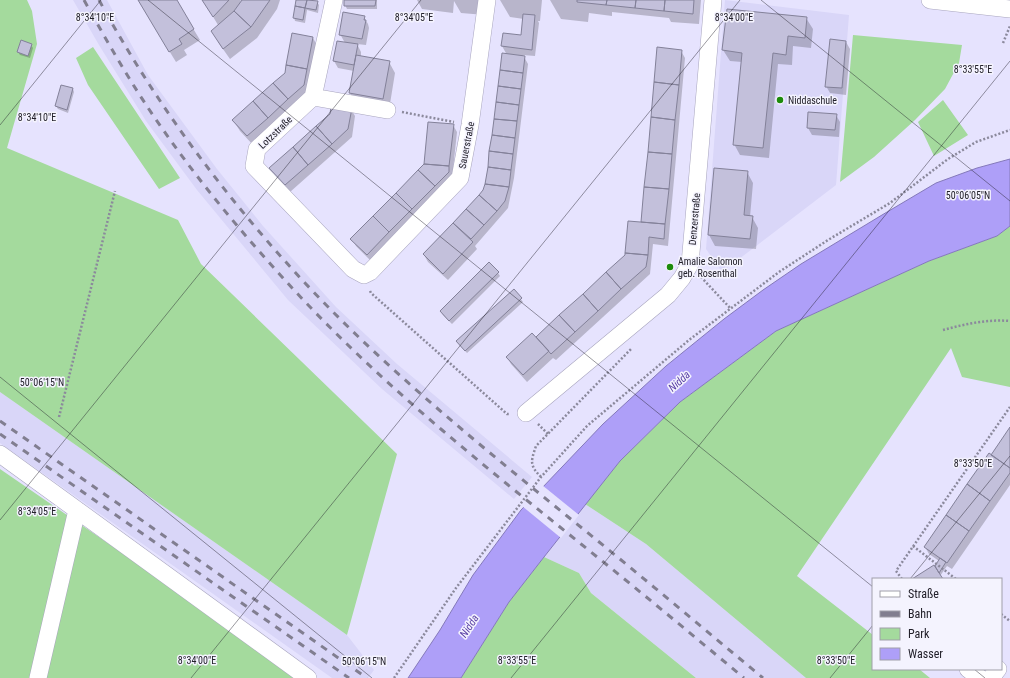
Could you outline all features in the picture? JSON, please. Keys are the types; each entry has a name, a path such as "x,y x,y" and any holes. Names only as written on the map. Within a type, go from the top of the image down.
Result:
{"street":[{"path":"334,0 313,96 386,110"},
{"name":"Sauerstraße","path":"364,275 370,272 460,178 470,125 487,0"},
{"name":"Denzerstraße","path":"526,413 668,295 682,278 690,264 713,0"},
{"path":"930,0 1010,9"},
{"name":"Lotzstraße","path":"313,96 257,149 254,166 353,269 364,275"},
{"path":"0,454 308,678"},
{"path":"38,678 78,510"},
{"path":"969,670 980,678"},
{"path":"991,678 997,670"}],"path":[{"path":"1003,43 1010,26"},
{"path":"386,110 470,125"},
{"path":"394,678 456,588 541,476 588,426 689,340 779,272 828,240 890,203 948,159 976,142 1010,130"},
{"path":"60,417 115,191"},
{"path":"690,264 731,309"},
{"path":"364,275 371,293 507,414 526,413"},
{"path":"943,330 1000,320 1010,321"},
{"path":"541,476 534,470 531,461 536,446 634,346"},
{"path":"901,578 896,571 1010,407"},
{"path":"913,546 955,578"},
{"path":"1002,615 1010,621"}],"shaded area":[{"path":"73,0 107,0 148,75 217,169 263,226 336,307 397,364 532,477 514,499 382,389 288,300 197,190 146,121"},
{"name":"Niddaschule","path":"725,0 849,15 836,185 722,272 706,249"},
{"path":"0,392 347,635 374,670 368,678 332,678 0,443"},
{"path":"585,504 646,544 806,678 696,678 591,593 579,573 544,557"}],"green space":[{"path":"0,0 27,0 32,11 37,44 7,148 178,220 201,264 397,454 347,635 0,392"},
{"path":"853,35 962,45 959,63 945,89 915,120 874,157 840,182"},
{"path":"93,47 180,178 159,189 88,85 76,58"},
{"path":"943,100 968,135 934,156 918,122"},
{"path":"1010,226 1010,387 962,377 951,348 797,576 872,634 872,670 920,670 930,678 806,678 646,544 585,504 620,461 680,402 776,331 929,261 997,236"},
{"path":"0,469 304,678 0,678"},
{"path":"544,557 579,573 591,593 696,678 461,678 509,602"}],"water":[{"name":"Nidda","path":"1010,159 1010,226 997,236 929,261 776,331 680,402 620,461 509,602 461,678 408,678 440,630 473,575 521,510 603,424 666,366 724,319 763,290 801,264 882,215 936,183 977,168"}],"pier":[{"path":"542,485 579,515 561,538 522,506"}],"building":[{"path":"138,0 177,0 194,29 179,39 182,44 169,52"},
{"path":"202,0 229,0 213,17"},
{"path":"242,0 270,0 251,27 234,11"},
{"path":"296,0 307,0 305,8 295,6"},
{"path":"307,0 318,1 316,10 305,8"},
{"path":"344,0 376,0 375,6 344,6"},
{"path":"577,0 607,0 606,5 577,2"},
{"path":"607,0 636,0 635,8 606,5"},
{"path":"636,0 665,0 664,11 635,8"},
{"path":"665,0 694,0 693,14 664,11"},
{"path":"295,6 305,8 303,20 293,18"},
{"path":"727,9 807,17 805,38 788,36 786,55 773,53 763,148 733,145 742,53 722,50"},
{"path":"234,11 251,27 223,49 211,31"},
{"path":"343,12 365,16 364,20 366,20 362,39 339,35"},
{"path":"523,14 535,15 532,50 501,46 503,33 521,35"},
{"path":"292,33 313,37 307,69 286,65"},
{"path":"830,39 846,41 842,88 825,87"},
{"path":"21,40 32,44 28,56 17,52"},
{"path":"337,41 358,44 354,65 333,61"},
{"path":"657,47 682,50 679,85 654,82"},
{"path":"502,53 525,56 523,73 500,70"},
{"path":"356,55 390,61 383,99 349,93"},
{"path":"286,65 307,69 304,85 288,99 273,83 285,73"},
{"path":"500,70 523,73 521,89 498,86"},
{"path":"654,82 679,85 675,120 651,117"},
{"path":"273,83 288,99 268,118 253,101"},
{"path":"61,85 73,88 67,110 55,106"},
{"path":"498,86 521,89 519,105 496,102"},
{"path":"253,101 268,118 247,136 232,120"},
{"path":"496,102 519,105 517,121 494,119"},
{"path":"331,106 352,108 348,129 332,144 316,126 330,114"},
{"path":"808,112 837,114 835,130 807,128"},
{"path":"651,117 675,120 672,154 648,152"},
{"path":"494,119 517,121 515,138 492,135"},
{"path":"428,122 454,124 449,166 424,164"},
{"path":"316,126 332,144 308,165 293,147"},
{"path":"492,135 515,138 513,154 489,151"},
{"path":"293,147 308,165 285,185 269,168"},
{"path":"489,151 513,154 511,170 488,167"},
{"path":"648,152 672,154 669,189 644,187"},
{"path":"424,164 449,166 449,172 435,186 418,170"},
{"path":"488,167 511,170 509,187 485,184"},
{"path":"714,168 748,171 744,215 753,216 750,239 708,235"},
{"path":"418,170 435,186 412,209 396,193"},
{"path":"485,184 509,187 505,201 497,211 479,195"},
{"path":"644,187 669,189 665,224 641,222"},
{"path":"396,193 412,209 389,232 373,216"},
{"path":"479,195 497,211 484,225 466,209"},
{"path":"466,209 484,225 471,239 453,223"},
{"path":"373,216 389,232 367,255 350,239"},
{"path":"628,221 665,224 664,239 649,237 648,255 625,253"},
{"path":"453,223 473,242 443,274 423,254"},
{"path":"625,253 648,255 646,267 621,289 606,272 625,255"},
{"path":"489,262 499,272 449,321 440,311"},
{"path":"606,272 621,289 598,311 583,294"},
{"path":"514,289 522,298 465,351 456,341"},
{"path":"583,294 598,311 575,332 559,315"},
{"path":"559,315 575,332 551,354 536,337"},
{"path":"532,333 549,351 523,375 506,357"},
{"path":"1010,427 1010,468 991,455"},
{"path":"989,453 1010,468 1010,473 990,501 967,484"},
{"path":"967,484 990,501 969,531 946,515"},
{"path":"946,515 969,531 947,563 924,547"},
{"path":"940,558 946,562 939,573 935,566"},
{"path":"934,565 942,578 914,578"}],"railway":[{"path":"84,0 142,99 194,172 226,213 327,325 397,391 433,422 744,678"},
{"path":"99,0 144,76 193,148 219,183 275,250 335,314 432,404 763,678"},
{"path":"0,421 367,678"},
{"path":"0,434 349,678"}],"place":[{"name":"Niddaschule","path":"780,100"},
{"name":"Amalie Salomon geb. Rosenthal","path":"670,267"}]}
